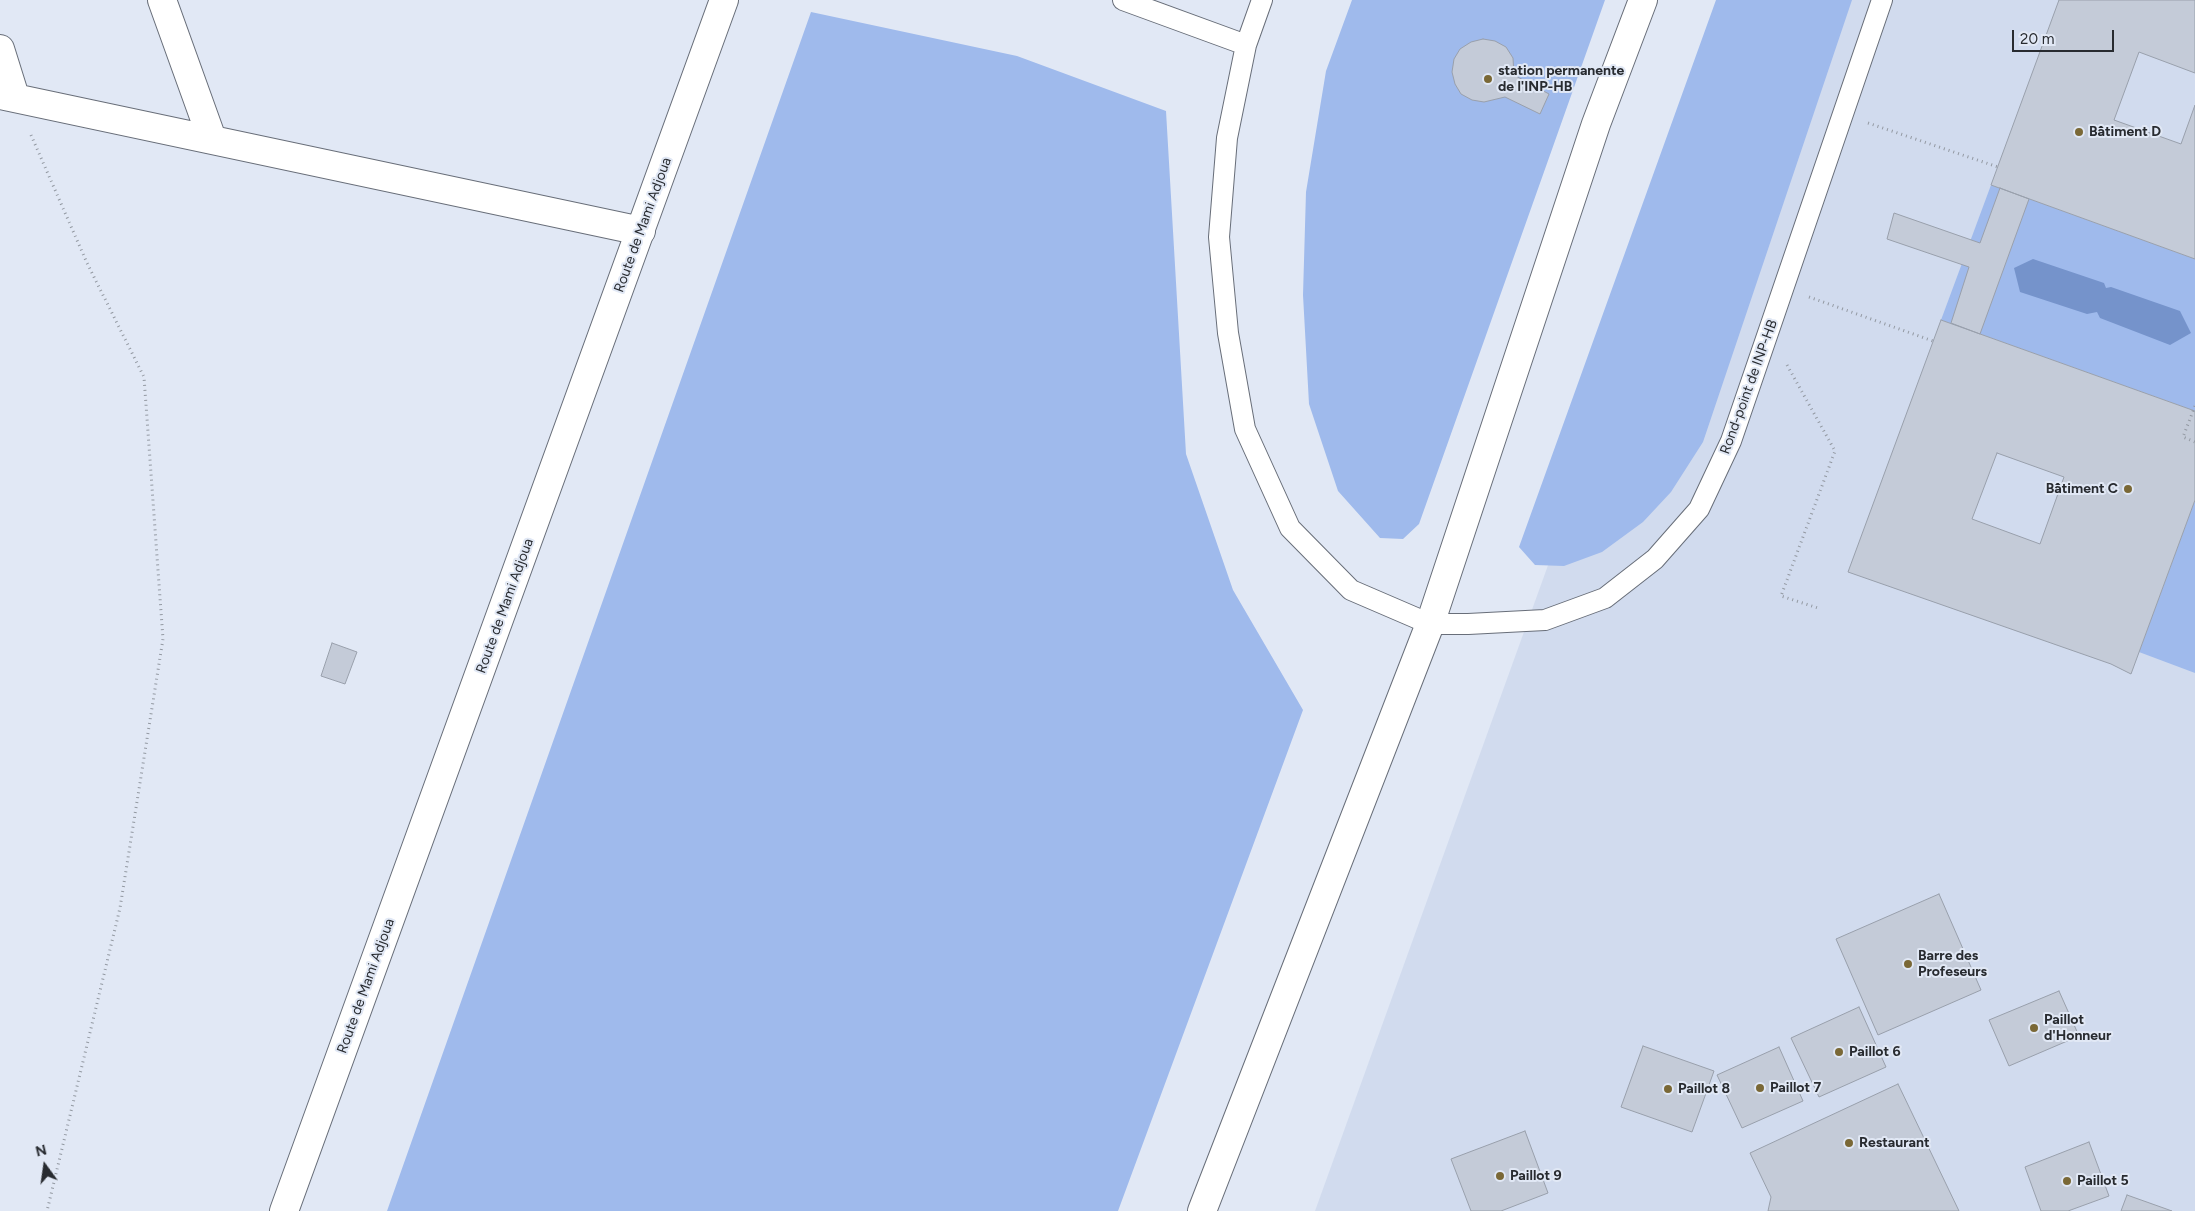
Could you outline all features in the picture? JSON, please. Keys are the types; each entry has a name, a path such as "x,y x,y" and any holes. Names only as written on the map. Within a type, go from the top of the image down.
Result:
{"street":[{"path":"162,0 212,139"},
{"name":"Route de Mami Adjoua","path":"284,1211 724,0"},
{"path":"1202,1211 1430,624 1596,124 1643,0"},
{"path":"0,49 8,96 641,231"}],"lane":[{"path":"1122,0 1246,45"},
{"name":"Rond-point de INP-HB","path":"1262,0 1246,45 1227,138 1219,237 1228,333 1245,429 1290,528 1351,590 1430,624 1545,620 1605,598 1655,559 1699,508 1731,442 1882,0"}],"path":[{"path":"8,96 86,263 144,377 163,639 120,908 47,1211"},
{"path":"1844,114 1998,168"},
{"path":"1785,288 1933,341"},
{"path":"1768,332 1835,451 1781,596 1818,608"},
{"path":"2194,408 2183,437 2195,442"}],"shaded area":[{"path":"1352,0 1605,0 1419,524 1403,539 1380,538 1338,491 1309,404 1303,295 1306,192 1326,71"},
{"path":"1716,0 1852,0 1703,442 1671,492 1643,522 1602,552 1564,566 1535,565 1519,547"},
{"path":"1752,0 2195,0 2195,1211 1315,1211"},
{"path":"811,12 1017,56 1166,111 1186,454 1233,590 1303,710 1118,1211 387,1211"},
{"path":"1991,185 2195,259 2195,411 1941,320"},
{"path":"2033,259 2104,283 2106,288 2111,287 2180,311 2191,333 2170,345 2100,318 2097,312 2087,314 2020,292 2014,268"},
{"path":"2195,500 2195,673 2139,652"}],"building":[{"name":"Bâtiment D","path":"2059,0 2195,0 2195,73 2139,52 2114,120 2181,144 2195,105 2195,259 1991,185"},
{"name":"station permanente de l'INP-HB","path":"1483,39 1495,41 1506,47 1513,58 1514,75 1549,94 1540,114 1505,97 1484,102 1472,100 1461,94 1455,84 1452,72 1454,59 1460,49 1471,42"},
{"path":"2000,188 2029,199 1980,334 1951,323 1969,267 1887,239 1894,213 1980,243"},
{"name":"Bâtiment C","path":"1941,320 2195,411 2195,500 2131,674 2111,664 1848,572","holes":["1997,453 2064,477 2040,544 1972,519"]},
{"path":"332,643 357,652 345,684 321,676"},
{"name":"Barre des Profeseurs","path":"1939,894 1981,990 1878,1035 1836,939"},
{"name":"Paillot d'Honneur","path":"2059,991 2079,1036 2009,1066 1989,1020"},
{"name":"Paillot 6","path":"1859,1007 1886,1067 1819,1097 1791,1038"},
{"name":"Paillot 8","path":"1643,1046 1714,1071 1692,1132 1621,1107"},
{"name":"Paillot 7","path":"1779,1047 1803,1101 1742,1128 1717,1075"},
{"name":"Restaurant","path":"1898,1084 1959,1211 1768,1211 1771,1197 1750,1153"},
{"name":"Paillot 9","path":"1525,1131 1548,1193 1501,1211 1471,1211 1451,1159"},
{"name":"Paillot 5","path":"2089,1142 2109,1196 2068,1211 2041,1211 2025,1167"},
{"path":"2127,1195 2172,1211 2121,1211"}],"place":[{"name":"station permanente de l'INP-HB","path":"1488,79"},
{"name":"Bâtiment D","path":"2079,132"},
{"name":"Bâtiment C","path":"2128,489"},
{"name":"Barre des Profeseurs","path":"1908,964"},
{"name":"Paillot d'Honneur","path":"2034,1028"},
{"name":"Paillot 6","path":"1839,1052"},
{"name":"Paillot 7","path":"1760,1088"},
{"name":"Paillot 8","path":"1668,1089"},
{"name":"Restaurant","path":"1849,1143"},
{"name":"Paillot 9","path":"1500,1176"},
{"name":"Paillot 5","path":"2067,1181"}]}
